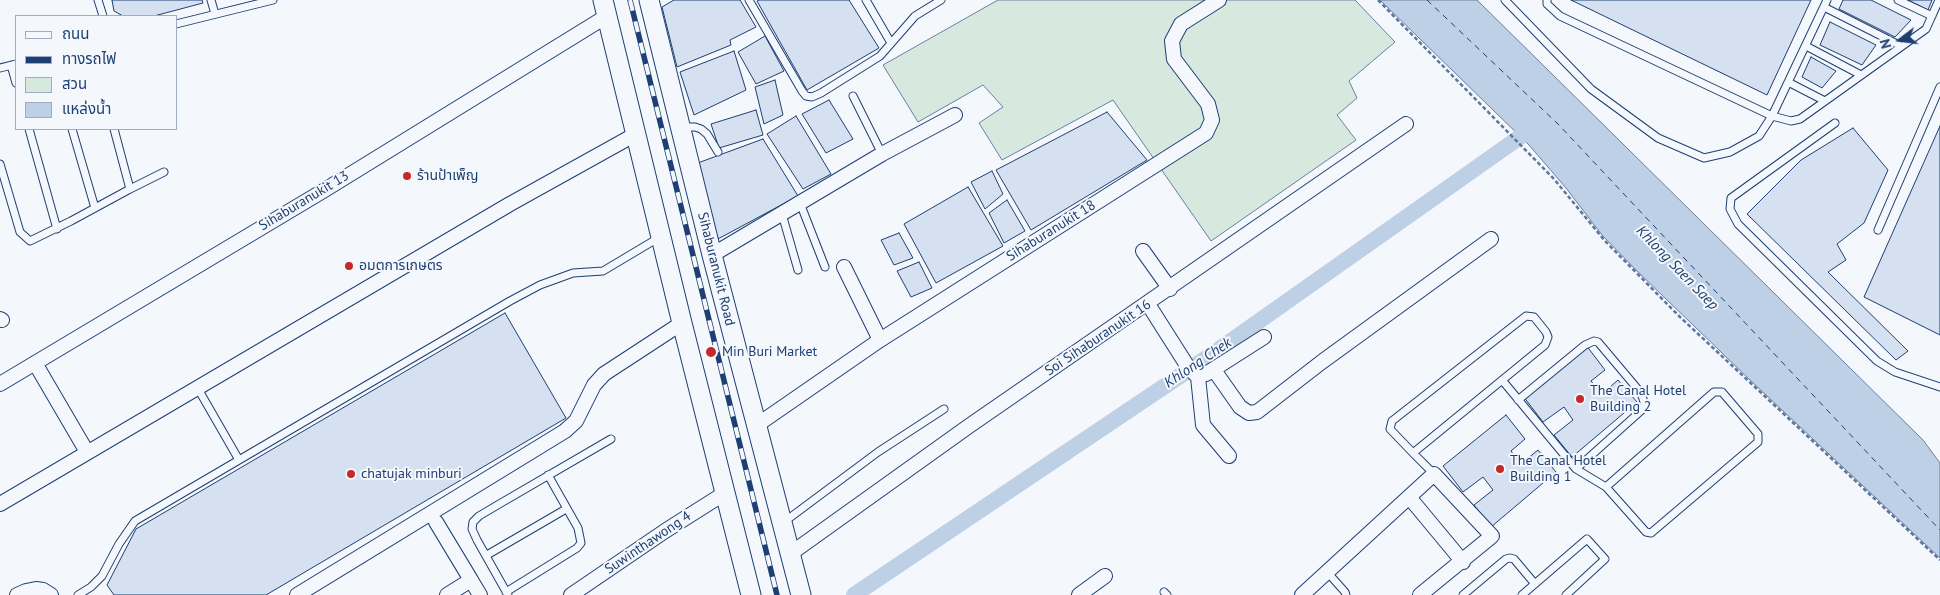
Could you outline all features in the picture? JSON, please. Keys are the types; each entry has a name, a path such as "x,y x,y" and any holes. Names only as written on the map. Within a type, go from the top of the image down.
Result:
{"main road":[{"name":"Sihaburanukit Road","path":"650,1 712,255 801,595"},
{"path":"605,8 751,595"}],"street":[{"name":"Sihaburanukit 18","path":"757,425 880,340 1206,133 1212,120 1208,104 1174,59 1172,41 1181,24 1219,0"},
{"name":"Sihaburanukit 13","path":"0,384 323,191 605,8"},
{"path":"712,255 882,154 955,115"},
{"name":"Soi Sihaburanukit 16","path":"790,554 970,426 1406,124"},
{"path":"0,504 510,204 636,134"},
{"path":"1214,370 1240,408 1248,413 1257,412 1322,361 1490,239"},
{"path":"1143,250 1170,289"},
{"path":"844,267 880,340"},
{"path":"1148,304 1188,367 1198,377 1204,425 1229,456"},
{"path":"297,595 565,431 576,421 594,385 604,374 682,323"},
{"path":"1198,377 1214,370 1264,337"},
{"path":"35,363 87,452"},
{"path":"1302,595 1434,474 1492,536 1420,595"},
{"name":"Suwinthawong 4","path":"571,595 725,493"},
{"path":"1409,497 1462,562"},
{"path":"436,522 480,595"},
{"path":"1079,595 1105,576"},
{"path":"447,595 470,580"},
{"path":"17,595 26,590 36,589 43,590 51,595"}],"lane":[{"path":"98,0 102,15"},
{"path":"211,0 215,14"},
{"path":"178,23 273,0"},
{"path":"749,0 806,96 812,97 880,56 915,16 941,0"},
{"path":"866,0 891,42"},
{"path":"1505,0 1591,89 1658,138 1704,158 1730,152 1759,136 1772,116 1825,4 1901,46"},
{"path":"1546,0 1547,4 1560,16 1772,116 1791,121 1800,119 1926,29 1940,0"},
{"path":"1898,0 1932,16"},
{"path":"1806,46 1861,75"},
{"path":"0,68 14,65"},
{"path":"1788,82 1825,101"},
{"path":"1878,230 1940,87"},
{"path":"853,96 882,154"},
{"path":"1835,123 1731,198 1730,209 1738,224 1877,361 1895,372 1940,387"},
{"path":"680,127 701,129 707,134 718,152"},
{"path":"29,130 57,229"},
{"path":"72,130 95,208"},
{"path":"114,130 130,189"},
{"path":"0,164 20,232 30,241 57,229 164,172"},
{"path":"800,204 825,267"},
{"path":"782,214 798,270"},
{"path":"78,595 91,587 102,576 119,544 135,521 510,301 540,285 566,275 603,271 661,237"},
{"path":"1413,452 1548,341 1546,332 1534,317 1526,316 1392,421 1390,429 1434,474"},
{"path":"1518,400 1585,344 1594,341 1598,342 1641,394 1644,402 1643,409 1576,470"},
{"path":"1502,380 1576,470 1606,487 1646,532 1651,533 1758,442 1758,434 1722,392 1714,392 1606,487"},
{"path":"197,387 239,460"},
{"path":"782,524 801,507 878,452 944,409"},
{"path":"548,476 578,528 581,543 577,548 507,593 472,529 473,522 479,516 611,439"},
{"path":"487,555 566,509"},
{"path":"1522,595 1587,538 1605,559 1566,595"},
{"path":"1463,595 1510,558 1514,559 1535,584"},
{"path":"1328,573 1346,592 1346,595"},
{"path":"91,587 96,595"}],"path":[{"path":"1378,0 1554,179 1605,241 1680,317 1940,560"}],"green space":[{"path":"998,0 1355,0 1395,42 1349,81 1357,98 1337,115 1356,140 1211,241 1113,100 1002,160 979,123 1003,107 983,85 918,122 883,65"}],"water":[{"name":"Khlong Saen Saep","path":"1380,0 1477,0 1923,440 1940,463 1940,558 1637,271 1602,235 1566,188 1529,145"}],"building":[{"path":"112,0 202,0 203,3 158,15 121,15 114,11"},
{"path":"674,0 740,0 756,27 730,40 731,45 677,67 662,7"},
{"path":"849,0 879,48 807,90 757,1"},
{"path":"1571,0 1811,0 1767,95"},
{"path":"1843,0 1871,0 1911,20 1895,37 1839,9"},
{"path":"1908,0 1932,0 1928,10"},
{"path":"1830,22 1876,45 1862,65 1820,45"},
{"path":"765,36 784,71 756,84 738,52"},
{"path":"734,51 746,90 694,115 680,72"},
{"path":"1811,57 1836,71 1822,88 1802,77"},
{"path":"775,80 783,115 764,124 755,87"},
{"path":"829,100 853,139 826,153 802,114"},
{"path":"756,110 763,135 719,148 711,124"},
{"path":"1107,112 1147,160 1031,230 996,170"},
{"path":"796,116 831,174 803,189 767,134"},
{"path":"1940,126 1940,335 1864,297"},
{"path":"1853,128 1888,170 1864,223 1837,244 1846,260 1828,272 1908,351 1896,360 1747,214 1801,160"},
{"path":"763,139 798,196 716,240 695,164"},
{"path":"992,171 1003,194 985,209 971,182"},
{"path":"968,187 1003,246 936,283 904,224"},
{"path":"1007,200 1025,231 1004,243 989,213"},
{"path":"899,233 913,258 894,265 881,240"},
{"path":"919,262 932,288 911,297 897,271"},
{"name":"chatujak minburi","path":"505,313 566,418 266,595 114,595 107,585 136,529"},
{"name":"The Canal Hotel Building 2","path":"1586,345 1605,370 1591,381 1602,394 1618,380 1637,402 1572,457 1554,435 1573,420 1564,407 1543,422 1523,396"},
{"name":"The Canal Hotel Building 1","path":"1506,415 1525,439 1511,451 1521,464 1538,450 1556,472 1491,527 1474,505 1493,490 1483,477 1463,492 1443,466"}],"waterway":[{"name":"Khlong Chek","path":"854,595 1211,355 1537,125"}],"ferry route":[{"path":"1427,0 1558,124 1940,530"}],"railway":[{"path":"630,0 777,595"}],"place":[{"name":"ร้านป้าเพ็ญ","path":"407,176"},
{"name":"อมตการเกษตร","path":"349,266"},
{"name":"Min Buri Market","path":"711,352"},
{"name":"The Canal Hotel Building 2","path":"1580,399"},
{"name":"The Canal Hotel Building 1","path":"1500,469"},
{"name":"chatujak minburi","path":"351,474"}]}
